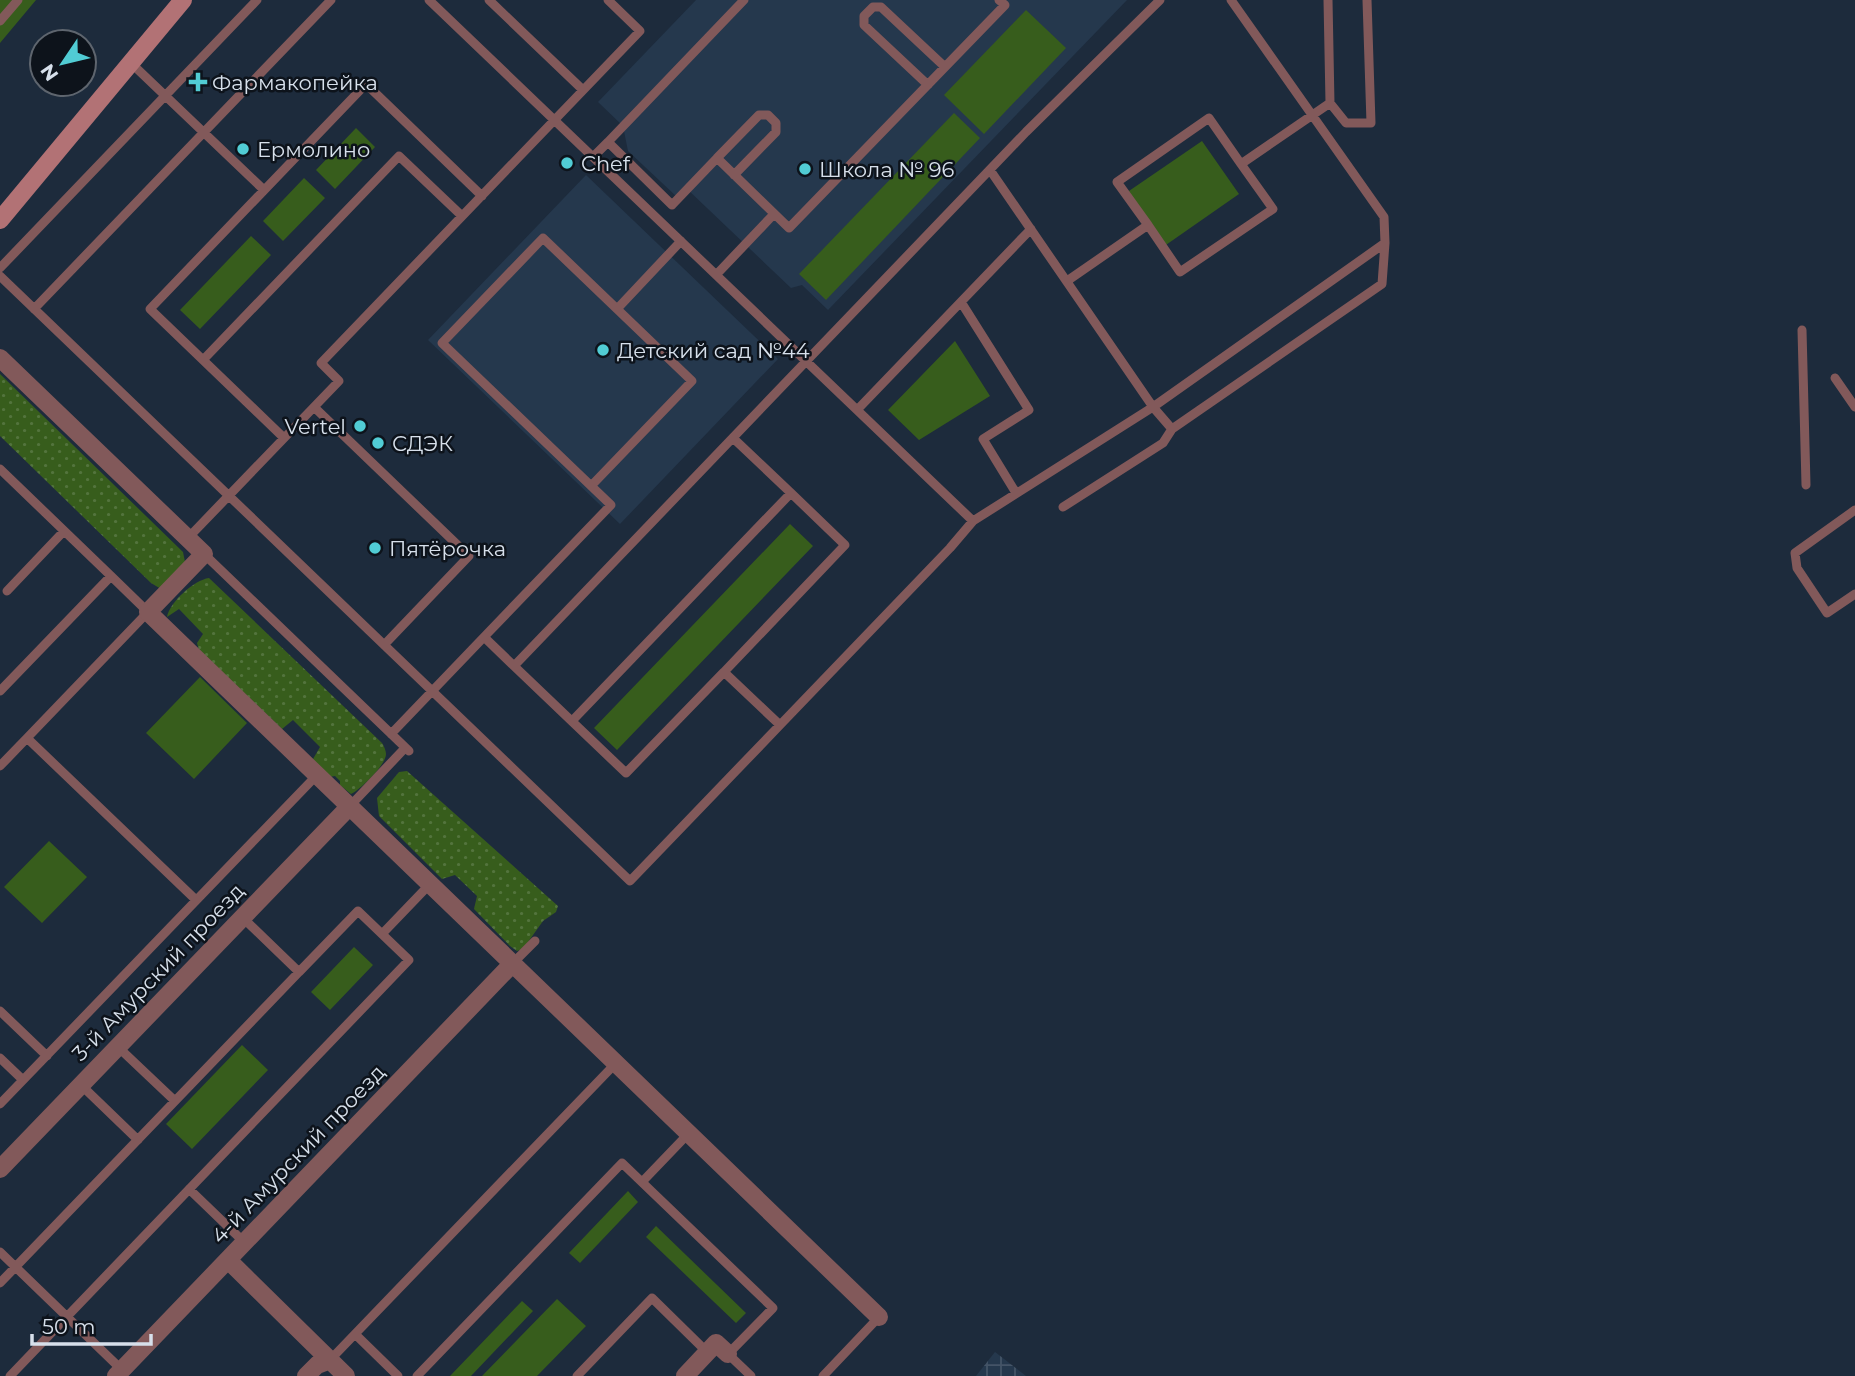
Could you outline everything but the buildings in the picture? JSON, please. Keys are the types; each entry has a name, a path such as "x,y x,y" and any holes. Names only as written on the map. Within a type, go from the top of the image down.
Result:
{"main road":[{"path":"0,220 183,0"}],"street":[{"path":"0,358 204,554 148,612 880,1317"},
{"name":"3-й Амурский проезд","path":"0,1169 350,806"},
{"name":"4-й Амурский проезд","path":"119,1373 513,963"},
{"path":"228,1260 346,1376"},
{"path":"685,1376 716,1343 728,1354"},
{"path":"306,1376 317,1365 330,1360"}],"lane":[{"path":"0,21 18,0"},
{"path":"0,268 257,0"},
{"path":"34,309 331,0"},
{"path":"429,0 973,521"},
{"path":"489,0 583,90"},
{"path":"188,538 339,381 321,363 640,31 608,0"},
{"path":"593,157 744,0"},
{"path":"717,158 789,228 1004,5 999,0"},
{"path":"514,666 1026,132 1160,0"},
{"path":"1063,507 1163,443 1172,429 1382,284 1384,217 1231,0"},
{"path":"1328,0 1330,103 1346,123 1371,123 1367,0"},
{"path":"928,85 864,25 864,16 873,7 881,7 945,67"},
{"path":"131,63 264,190"},
{"path":"284,438 150,309 366,84 482,196"},
{"path":"1241,164 1330,103"},
{"path":"608,142 672,205 759,115 768,115 776,123 776,132 734,176"},
{"path":"1209,118 1273,209 1180,272 1148,225 1117,182 1209,118"},
{"path":"203,360 399,156 462,216"},
{"path":"990,170 1153,407 1172,429"},
{"path":"716,275 774,214"},
{"path":"1067,281 1148,225"},
{"path":"857,410 1031,229"},
{"path":"391,734 611,505 591,486 442,343 543,238 692,381 591,486"},
{"path":"617,309 681,242"},
{"path":"0,276 630,881 973,521 1153,407 1385,243"},
{"path":"961,302 1030,410 983,439 1016,493"},
{"path":"1802,330 1806,485"},
{"path":"1835,378 1855,407"},
{"path":"314,407 469,556 384,645"},
{"path":"484,637 626,773 845,545 733,438"},
{"path":"0,469 148,612 0,766"},
{"path":"572,721 791,493"},
{"path":"1855,510 1796,554 1797,568 1827,613 1855,594"},
{"path":"7,592 64,531"},
{"path":"204,554 407,749 350,806"},
{"path":"0,691 111,576"},
{"path":"724,671 780,725"},
{"path":"27,738 196,900"},
{"name":"3-й Амурский проезд","path":"0,1104 317,775"},
{"path":"382,934 430,884"},
{"path":"0,1283 358,911 410,960 10,1376"},
{"path":"242,917 299,972"},
{"path":"513,963 535,941"},
{"path":"0,1011 47,1055"},
{"path":"118,1046 175,1101"},
{"path":"0,1058 23,1080"},
{"path":"330,1360 616,1063"},
{"path":"81,1085 138,1140"},
{"path":"642,1182 689,1133"},
{"path":"417,1376 622,1163 773,1308 728,1354 751,1376"},
{"path":"189,1189 245,1242"},
{"path":"0,1252 67,1316 119,1373"},
{"path":"577,1376 652,1298 708,1352"},
{"path":"822,1376 880,1317"},
{"path":"355,1334 398,1376"}],"shaded area":[{"name":"Школа № 96","path":"696,0 1127,0 828,310 802,285 791,288 686,188 677,197 628,151 623,126 598,102"},
{"name":"Детский сад №44","path":"586,175 778,359 620,524 428,340"},
{"path":"995,1352 1026,1376 976,1376"}],"green space":[{"path":"0,0 36,0 0,43"},
{"path":"1026,10 1066,48 984,134 944,95"},
{"path":"954,113 980,138 826,300 799,274"},
{"path":"356,128 375,147 335,189 316,170"},
{"path":"1202,141 1239,194 1163,247 1126,193"},
{"path":"304,178 325,198 283,241 263,221"},
{"path":"251,236 271,255 200,329 180,310"},
{"path":"955,341 990,396 919,440 888,410"},
{"path":"0,374 183,552 185,562 161,589 151,583 0,436"},
{"path":"790,524 813,546 617,750 594,728"},
{"path":"209,578 382,743 385,759 372,777 355,792 351,794 340,785 335,776 329,777 313,759 320,747 293,720 282,729 199,650 197,643 203,634 179,609 167,617 184,593"},
{"path":"200,677 247,723 194,779 146,733"},
{"path":"407,771 558,906 556,912 543,921 523,949 517,951 510,946 474,909 477,896 455,875 442,879 379,816 377,798 399,772"},
{"path":"49,841 87,877 42,923 4,887"},
{"path":"354,947 373,965 330,1010 311,992"},
{"path":"242,1045 268,1070 192,1149 166,1124"},
{"path":"628,1191 638,1202 580,1263 569,1253"},
{"path":"656,1226 746,1313 736,1323 646,1237"},
{"path":"557,1299 586,1326 537,1376 482,1376"},
{"path":"522,1301 533,1311 471,1376 450,1376"}],"place":[{"name":"Фармакопейка","path":"198,82"},
{"name":"Ермолино","path":"243,149"},
{"name":"Chef","path":"567,163"},
{"name":"Школа № 96","path":"805,169"},
{"name":"Детский сад №44","path":"603,350"},
{"name":"Vertel","path":"360,426"},
{"name":"СДЭК","path":"378,443"},
{"name":"Пятёрочка","path":"375,548"}]}
